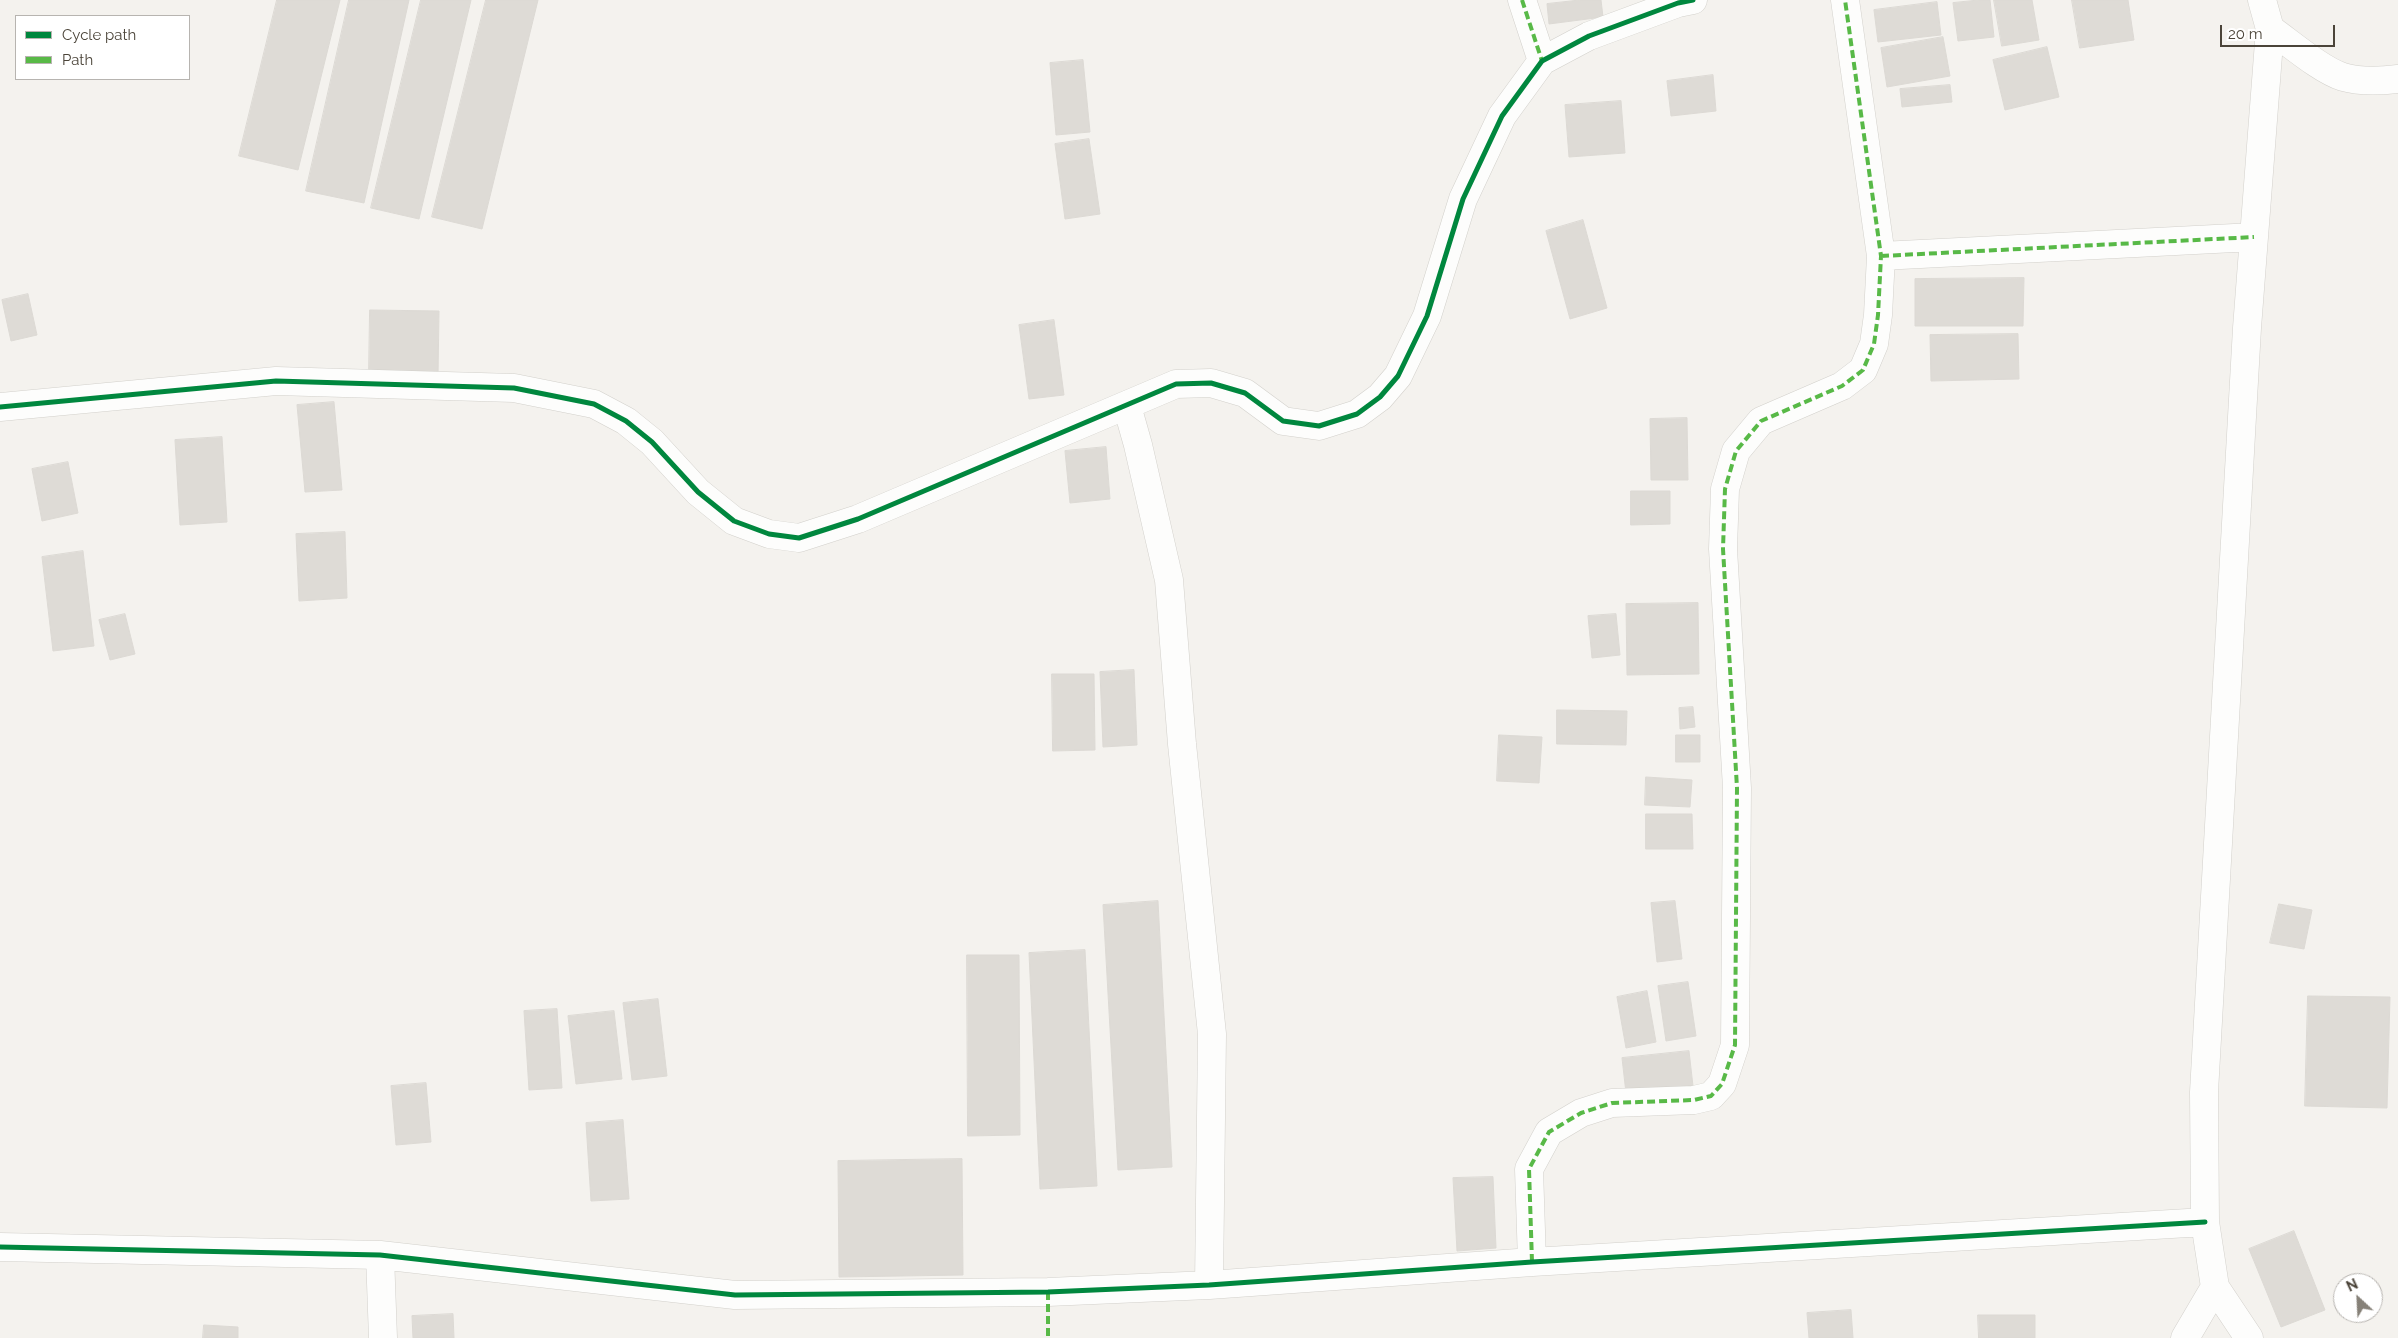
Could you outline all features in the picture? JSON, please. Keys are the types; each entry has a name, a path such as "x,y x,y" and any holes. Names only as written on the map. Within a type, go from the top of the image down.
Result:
{"street":[{"path":"1522,0 1542,61"},
{"path":"0,408 276,381 514,388 594,404 626,421 652,442 698,492 734,521 769,534 799,538 858,519 1176,384 1211,383 1245,393 1283,421 1319,426 1357,414 1380,397 1398,376 1427,316 1463,199 1502,116 1542,61 1590,36 1678,3 1692,0"},
{"path":"1532,1262 1528,1169 1549,1132 1581,1113 1612,1103 1694,1100 1711,1096 1722,1084 1735,1045 1738,788 1723,549 1725,489 1736,451 1761,421 1842,386 1864,370 1874,344 1878,315 1881,256 1845,0"},
{"path":"2250,1338 2215,1286 2205,1222 2204,1092 2247,328 2270,29 2262,0"},
{"path":"2270,29 2310,58 2343,77 2382,81 2398,79"},
{"path":"1881,256 2254,237"},
{"path":"1127,406 1138,445 1169,580 1182,744 1212,1034 1209,1285"},
{"path":"0,1247 380,1255 735,1295 1048,1292 1209,1285 1532,1262 2205,1222"},
{"path":"380,1255 383,1338"},
{"path":"2185,1338 2215,1286"}],"building":[{"path":"277,0 340,0 298,170 239,156"},
{"path":"349,0 409,0 364,203 306,191"},
{"path":"421,0 471,0 419,219 371,208"},
{"path":"486,0 538,0 482,229 432,217"},
{"path":"1580,0 1601,0 1603,17 1549,24 1547,4"},
{"path":"1990,0 1994,37 1958,41 1953,3"},
{"path":"1994,0 2032,0 2039,40 2002,46"},
{"path":"2072,0 2128,0 2134,40 2080,48"},
{"path":"1937,2 1941,35 1878,42 1874,10"},
{"path":"1943,37 1950,76 1887,87 1881,48"},
{"path":"2047,47 2059,97 2005,110 1993,60"},
{"path":"1083,60 1090,132 1056,135 1050,63"},
{"path":"1713,75 1716,111 1671,116 1667,81"},
{"path":"1950,85 1952,102 1902,107 1900,89"},
{"path":"1621,101 1625,153 1569,157 1565,105"},
{"path":"1089,139 1100,214 1065,219 1055,144"},
{"path":"1583,220 1607,308 1570,319 1546,231"},
{"path":"2024,278 2023,326 1915,326 1915,279"},
{"path":"28,294 37,335 11,341 2,300"},
{"path":"370,310 439,311 438,376 369,374"},
{"path":"1054,320 1064,395 1029,399 1019,325"},
{"path":"2018,334 2019,379 1931,381 1930,335"},
{"path":"334,402 342,490 305,492 297,405"},
{"path":"1687,418 1688,480 1651,480 1650,419"},
{"path":"222,437 227,522 180,525 175,440"},
{"path":"1106,447 1110,499 1070,503 1065,451"},
{"path":"68,462 78,513 42,521 32,469"},
{"path":"1631,491 1670,491 1670,524 1631,525"},
{"path":"345,532 347,598 299,601 296,534"},
{"path":"83,551 94,646 53,651 42,557"},
{"path":"1698,603 1699,674 1627,675 1626,604"},
{"path":"125,614 135,654 110,660 99,620"},
{"path":"1616,614 1620,655 1592,658 1588,616"},
{"path":"1134,670 1137,745 1103,747 1100,672"},
{"path":"1052,674 1094,674 1095,750 1053,751"},
{"path":"1693,707 1695,727 1680,729 1679,708"},
{"path":"1557,710 1627,711 1626,745 1557,744"},
{"path":"1499,735 1542,737 1539,783 1497,781"},
{"path":"1676,735 1700,735 1700,762 1676,762"},
{"path":"1646,777 1692,780 1690,807 1645,805"},
{"path":"1646,814 1692,814 1693,849 1646,849"},
{"path":"1158,901 1172,1167 1118,1170 1103,905"},
{"path":"1675,901 1682,959 1657,962 1651,903"},
{"path":"2279,904 2312,910 2304,949 2270,943"},
{"path":"1085,950 1097,1186 1040,1189 1029,953"},
{"path":"967,955 1019,955 1020,1135 968,1136"},
{"path":"1688,982 1696,1036 1666,1041 1658,986"},
{"path":"1647,991 1656,1042 1626,1048 1617,997"},
{"path":"2308,996 2390,997 2387,1108 2305,1106"},
{"path":"658,999 667,1076 632,1080 623,1003"},
{"path":"557,1009 562,1088 529,1090 524,1011"},
{"path":"614,1011 622,1079 576,1084 568,1016"},
{"path":"1689,1051 1693,1086 1626,1093 1622,1058"},
{"path":"426,1083 431,1142 396,1145 391,1086"},
{"path":"623,1120 629,1199 591,1201 586,1123"},
{"path":"962,1159 963,1275 839,1277 838,1161"},
{"path":"1493,1177 1496,1248 1457,1251 1453,1178"},
{"path":"2294,1231 2325,1310 2281,1327 2249,1249"},
{"path":"1851,1310 1853,1338 1809,1338 1807,1313"},
{"path":"453,1314 454,1338 413,1338 412,1316"},
{"path":"1978,1315 2035,1315 2035,1338 1979,1338"},
{"path":"204,1325 238,1327 238,1338 203,1338"}],"marked path":[{"path":"1522,0 1542,61"},
{"path":"1532,1262 1529,1169 1549,1132 1581,1113 1612,1103 1694,1100 1711,1096 1722,1084 1735,1045 1737,788 1723,549 1725,489 1736,451 1761,421 1842,386 1863,370 1874,344 1878,315 1881,256 1845,0"},
{"path":"1881,256 2254,237"},
{"path":"1048,1292 1048,1338"}],"cycle path":[{"path":"0,407 276,381 514,388 594,404 626,421 652,442 698,492 734,521 769,534 799,538 858,519 1176,384 1211,383 1245,393 1283,421 1319,426 1357,414 1380,397 1398,376 1427,316 1463,199 1502,116 1542,61 1589,36 1678,3 1693,0"},
{"path":"0,1247 380,1255 735,1295 1048,1292 1209,1285 1532,1262 2205,1222"}]}
